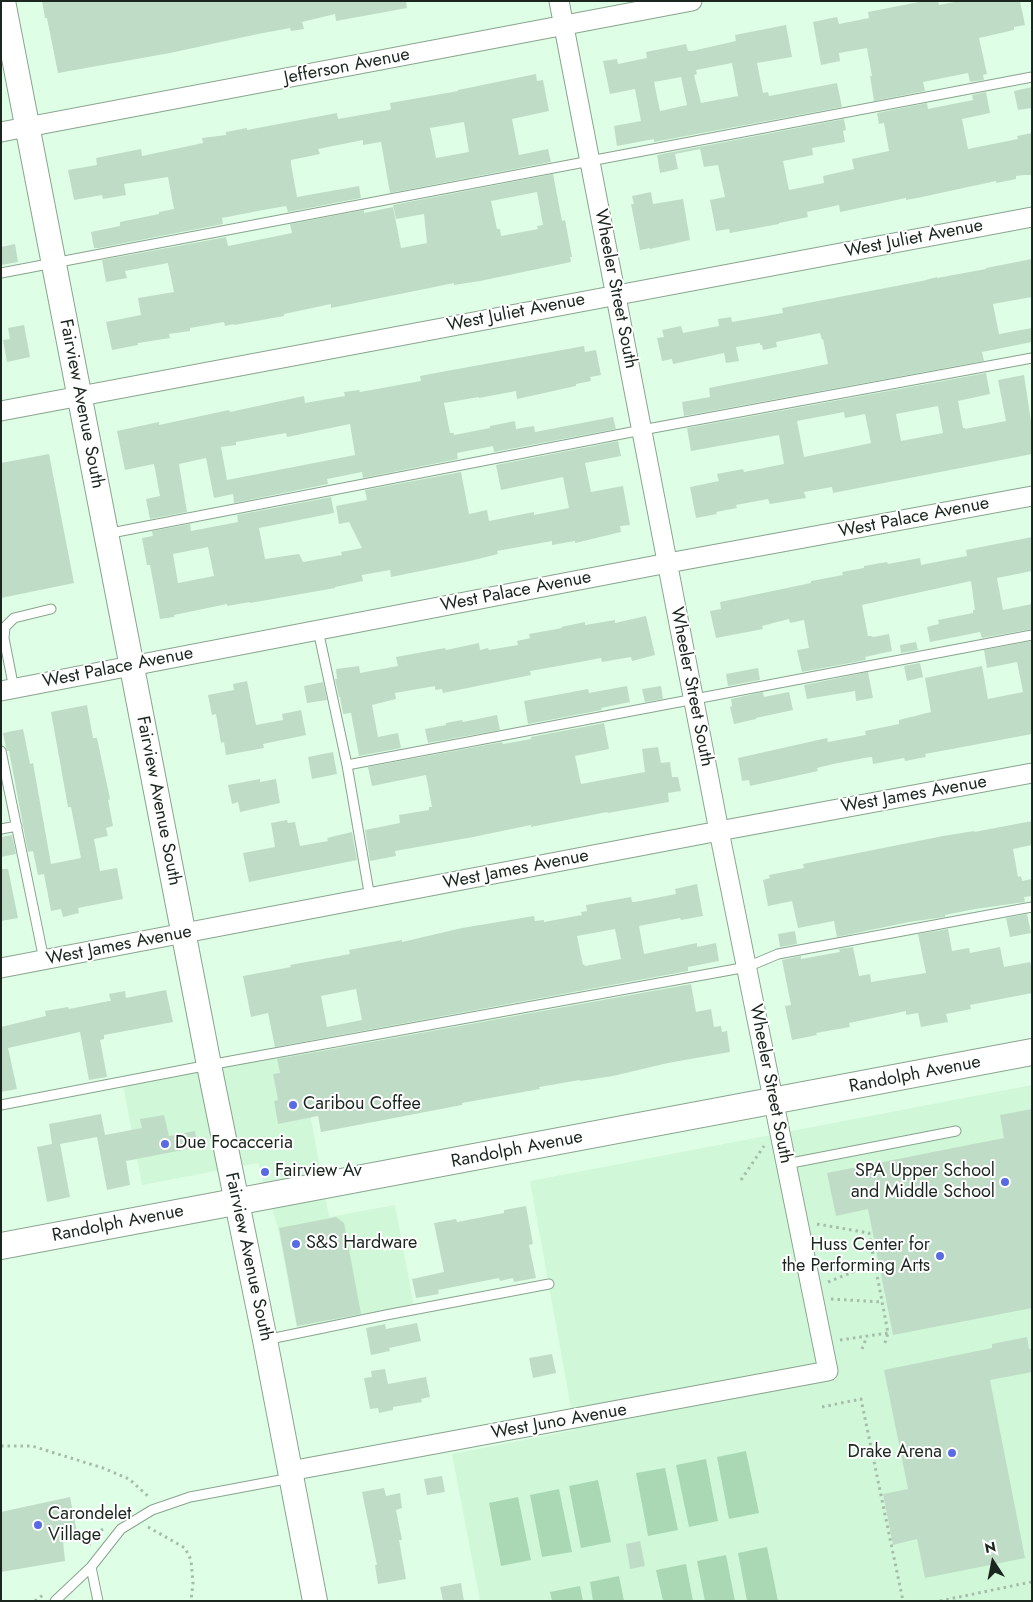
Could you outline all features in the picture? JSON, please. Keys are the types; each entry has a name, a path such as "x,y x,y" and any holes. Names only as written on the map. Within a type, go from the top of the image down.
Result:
{"main road":[{"name":"Randolph Avenue","path":"1,1246 1032,1052"}],"street":[{"name":"Fairview Avenue South","path":"3,1 183,934 265,1340 315,1601"},
{"name":"Wheeler Street South","path":"559,1 719,831 828,1372"},
{"name":"Jefferson Avenue","path":"1,132 692,1"},
{"name":"West Juliet Avenue","path":"1,411 1032,217"},
{"name":"West Palace Avenue","path":"8,690 668,563 1032,496"},
{"name":"West James Avenue","path":"1,968 1032,773"},
{"name":"West Juno Avenue","path":"290,1474 828,1372"}],"lane":[{"path":"1,273 1032,77"},
{"path":"106,534 642,430 1032,358"},
{"path":"8,690 4,627 14,618 51,609"},
{"path":"318,630 346,766 370,898"},
{"path":"346,766 1032,635"},
{"path":"1,751 44,960"},
{"path":"1,829 17,826"},
{"path":"1,1105 747,967 778,954 1032,908"},
{"path":"786,1164 956,1131"},
{"path":"265,1340 549,1284"},
{"path":"54,1601 91,1567 121,1529 152,1510 190,1497 290,1474"},
{"path":"91,1567 98,1601"}],"path":[{"path":"741,1180 766,1142"},
{"path":"817,1224 869,1233 888,1333 884,1346"},
{"path":"828,1283 875,1263"},
{"path":"831,1299 882,1302"},
{"path":"834,1342 888,1333"},
{"path":"862,1349 867,1336"},
{"path":"822,1407 861,1400 903,1601"},
{"path":"1,1446 32,1446 103,1468 129,1479 149,1497"},
{"path":"136,1520 185,1548 191,1560 193,1582 191,1601"},
{"path":"940,1601 1030,1582 1032,1580"}],"shaded area":[{"path":"298,1048 329,1217 395,1205 415,1312 298,1334 278,1228 258,1163 142,1185 123,1085"},
{"path":"1032,1085 1032,1601 480,1601 452,1454 575,1430 530,1181"},
{"path":"746,1451 759,1513 729,1519 717,1457"},
{"path":"706,1459 718,1521 689,1527 676,1465"},
{"path":"665,1468 678,1530 648,1536 636,1473"},
{"path":"598,1480 611,1542 581,1548 569,1486"},
{"path":"559,1489 572,1552 542,1557 530,1495"},
{"path":"518,1497 531,1560 501,1566 489,1503"},
{"path":"767,1547 778,1601 747,1601 738,1553"},
{"path":"726,1555 735,1601 705,1601 697,1561"},
{"path":"686,1564 693,1601 663,1601 656,1570"},
{"path":"619,1576 624,1601 593,1601 590,1582"},
{"path":"580,1586 583,1601 552,1601 550,1592"}],"building":[{"path":"42,1 406,1 407,8 336,21 335,14 302,22 304,29 291,31 290,28 170,53 58,73"},
{"path":"924,1 938,1 939,5 959,1 1020,1 1025,25 1014,27 1014,30 979,38 987,74 983,75 984,80 970,82 968,73 923,82 925,91 874,101 867,48 839,53 840,61 821,65 813,22 837,17 839,24 869,18 868,12"},
{"path":"786,25 792,57 757,63 763,93 768,92 769,96 837,83 842,107 654,142 654,139 617,146 614,126 641,121 635,89 610,94 603,61 617,59 618,64 647,58 646,52 686,44 688,51 692,51 736,41 735,35","holes":["732,63 738,96 701,103 694,75 697,74 696,70","681,77 687,105 660,111 654,82"]},
{"path":"536,74 537,81 543,80 549,111 512,119 519,155 548,149 551,162 390,193 381,142 363,145 363,140 318,149 320,154 291,160 297,197 359,186 361,198 288,212 286,206 263,210 222,218 223,224 99,248 94,248 91,232 120,226 120,222 174,209 168,177 124,184 126,195 103,199 102,195 74,200 68,170 97,165 96,158 141,149 142,156 203,143 202,138 226,135 226,132 247,128 247,130 337,113 338,119 389,110 391,109 390,103","holes":["464,122 469,152 436,158 430,128"]},
{"path":"1032,87 1032,108 1018,110 1014,91"},
{"path":"986,92 990,113 962,119 968,149 1018,139 1017,136 1032,133 1032,175 1016,176 1016,179 996,183 996,181 840,212 839,205 807,212 808,217 730,233 729,229 716,231 710,200 725,197 718,165 704,167 700,149 675,154 678,169 660,173 657,155 844,119 846,130 843,131 845,142 812,148 813,155 783,161 789,190 824,183 823,176 854,169 852,159 889,151 884,123 879,124 877,113 927,103 928,109 973,100 972,95"},
{"path":"553,174 562,221 565,220 572,257 570,257 571,262 480,281 454,285 454,283 331,308 331,304 284,314 284,316 234,325 225,326 224,322 190,328 190,331 169,334 170,338 138,343 138,345 112,350 106,322 141,315 138,298 174,292 168,263 125,271 127,278 106,282 102,260 226,237 228,246 292,233 290,224 364,210 364,213 393,207 401,248 427,243 424,214 396,219 393,205","holes":["537,192 543,225 537,226 538,229 501,236 500,229 497,229 491,201"]},
{"path":"651,192 653,204 683,199 690,240 640,250 631,204 634,204 632,196"},
{"path":"15,244 18,262 1,265 1,247"},
{"path":"1032,259 1032,297 993,304 999,334 1032,328 1032,342 982,352 984,361 684,416 682,402 710,397 709,388 828,364 823,339 820,333 776,342 777,347 763,350 760,343 736,347 739,361 726,363 724,353 673,364 672,359 662,361 657,338 664,337 662,330 681,326 683,333 719,326 718,319 731,317 732,322 783,313 782,308"},
{"path":"24,325 30,357 7,362 3,340 10,339 8,328"},
{"path":"584,346 585,352 596,350 601,375 590,377 591,381 576,384 576,386 517,399 516,391 444,403 450,433 454,433 454,435 515,421 516,429 534,426 535,432 613,417 616,429 494,452 493,446 457,453 458,459 363,478 362,472 327,479 328,484 234,503 233,494 214,498 206,458 179,464 187,512 150,519 146,499 160,496 154,464 125,470 117,431 159,422 159,425 229,410 230,412 304,396 305,403 345,396 344,392 359,390 360,392 421,381 420,376","holes":["350,424 355,455 227,480 221,447 236,445 236,442 286,433 287,437"]},
{"path":"986,373 990,394 958,401 963,428 965,429 1006,421 998,380 1024,375 1032,428 1032,454 833,493 832,487 804,492 806,498 770,504 768,499 736,505 737,508 696,518 690,487 719,481 717,474 743,469 744,472 784,464 779,435 691,451 687,428","holes":["938,406 943,433 901,441 896,414","844,412 845,418 865,414 871,443 804,457 797,421"]},
{"path":"618,441 621,456 585,463 591,492 623,486 630,525 620,526 621,532 575,543 575,541 552,545 552,541 497,551 498,554 470,561 391,577 390,570 362,575 363,581 335,588 250,603 227,606 227,604 160,619 150,565 147,565 142,538 153,536 152,531 190,524 191,531 238,522 237,515 331,497 334,513 259,528 265,559 299,554 303,562 342,555 341,552 362,548 349,522 339,524 336,506 367,500 365,490 461,472 469,514 487,510 489,521 534,512 534,515 569,508 563,477 501,490 496,465","holes":["208,547 214,576 178,583 173,554"]},
{"path":"49,454 74,583 1,598 1,463"},
{"path":"1032,537 1032,571 997,578 1003,610 1032,604 1032,629 982,638 980,632 930,642 927,627 939,624 938,620 973,613 973,610 975,610 971,581 862,605 868,636 889,634 892,651 865,657 866,660 802,672 797,650 809,648 804,620 790,623 789,619 762,626 763,629 716,638 710,611 721,609 720,602 843,575 842,572 864,568 864,566 920,558 921,565 967,556 966,550"},
{"path":"646,616 655,655 632,661 631,657 602,662 601,658 530,671 531,675 443,693 442,689 435,690 435,686 395,693 396,699 372,705 378,737 398,733 401,748 359,756 351,713 343,714 335,679 337,679 336,669 359,666 360,673 398,666 396,657 479,643 480,650 488,648 489,650 518,645 517,641 530,638 529,634 561,627 585,622 585,625 615,620 615,623"},
{"path":"1032,641 1032,734 925,754 926,757 905,761 904,758 873,764 872,757 870,757 833,764 817,768 818,771 750,786 749,780 742,781 738,758 827,738 828,742 866,735 865,731 899,724 899,720 931,712 925,678 982,666 988,699 1023,692 1017,662 987,668 984,650"},
{"path":"916,642 918,650 901,653 900,645"},
{"path":"920,663 923,677 907,681 904,666"},
{"path":"758,668 760,680 728,686 726,674"},
{"path":"868,672 873,698 856,701 855,691 807,699 804,685"},
{"path":"247,681 256,725 283,720 282,714 301,710 306,735 263,744 264,748 226,755 224,742 221,743 216,714 212,715 208,695 234,690 233,684"},
{"path":"323,682 327,700 307,703 304,686"},
{"path":"627,686 630,702 601,708 602,710 528,724 524,701 588,689 589,693"},
{"path":"661,686 663,699 645,702 642,689"},
{"path":"763,692 764,697 789,692 793,710 734,724 730,707 732,706 731,699"},
{"path":"87,705 93,738 97,738 110,799 108,800 113,826 106,828 108,836 94,839 100,871 117,868 123,899 78,908 79,913 63,917 61,909 51,911 44,874 38,875 33,851 28,852 9,751 6,748 3,733 23,729 30,764 33,763 51,864 81,858 71,807 68,807 51,712"},
{"path":"497,715 500,730 428,743 425,729 446,725 446,723 462,720 463,722"},
{"path":"604,723 609,749 575,756 581,784 645,772 642,749 658,747 661,763 670,762 672,777 678,777 681,791 668,793 669,802 531,827 531,825 395,851 396,856 370,861 365,830 400,823 399,815 429,810 429,807 432,807 426,775 372,786 368,767 502,742 503,744 531,739 531,737"},
{"path":"333,752 337,774 312,779 308,757"},
{"path":"260,779 260,782 276,779 280,803 240,812 238,802 232,804 228,785"},
{"path":"287,820 288,823 295,822 300,846 328,841 327,838 352,832 357,860 249,882 243,853 275,847 271,823"},
{"path":"1032,821 1032,845 1013,849 1018,877 1021,876 1022,881 1032,879 1032,896 1024,897 1025,902 975,909 945,915 945,917 909,922 837,937 834,921 798,928 792,901 768,906 763,880 770,878 769,875 804,868 803,864 943,836"},
{"path":"12,835 16,854 1,857 1,837"},
{"path":"1,869 8,869 18,918 1,921"},
{"path":"697,884 703,916 681,920 680,918 639,926 644,954 697,943 697,947 716,943 719,961 688,967 688,971 275,1047 268,1013 251,1017 243,976 350,954 349,950 402,940 402,942 462,928 534,916 535,921 544,920 544,922 582,915 581,912 587,911 586,905 631,897 632,902 635,902 676,894 675,889","holes":["615,929 621,959 583,965 577,936","356,989 362,1020 327,1027 321,996"]},
{"path":"1027,914 1031,933 1010,937 1006,918"},
{"path":"948,929 952,951 969,948 970,953 1000,947 1004,967 1030,962 1032,993 970,1005 971,1009 946,1014 948,1022 921,1027 918,1013 906,1015 906,1011 849,1023 850,1027 816,1033 817,1035 792,1040 785,1006 791,1005 782,960 801,956 801,959 840,952 839,949 853,947 859,976 870,974 871,982 926,973 918,934"},
{"path":"795,931 797,944 780,947 778,934"},
{"path":"691,984 696,1012 711,1009 714,1027 721,1026 722,1032 727,1031 730,1052 668,1063 613,1076 539,1087 540,1089 321,1132 318,1116 278,1124 274,1101 278,1100 273,1074 280,1073 277,1059"},
{"path":"166,990 173,1022 104,1035 104,1039 100,1040 107,1077 89,1080 80,1032 8,1048 17,1089 1,1092 1,1027 46,1016 45,1011 68,1007 69,1009 111,1001 109,994 125,991 126,998"},
{"name":"Huss Center for the Performing Arts","path":"1032,1109 1032,1308 893,1335 868,1209 836,1216 827,1173 1004,1138 1000,1115"},
{"path":"101,1114 105,1135 142,1128 140,1119 164,1115 169,1136 195,1131 198,1147 126,1161 130,1185 107,1190 97,1137 60,1144 70,1197 47,1202 37,1147 52,1144 49,1124"},
{"path":"526,1206 533,1244 529,1245 536,1278 514,1282 513,1278 500,1281 499,1278 438,1290 439,1294 416,1298 412,1279 444,1272 434,1223 456,1219 457,1222 504,1213 504,1210"},
{"path":"336,1217 344,1223 361,1314 297,1326 279,1228"},
{"path":"417,1323 421,1341 389,1348 390,1351 371,1355 366,1328 385,1324 386,1329"},
{"name":"Drake Arena","path":"1027,1337 1029,1349 1032,1348 1032,1372 990,1380 1025,1558 925,1578 917,1539 893,1545 883,1494 908,1489 884,1370 992,1348 992,1344"},
{"path":"552,1354 556,1373 533,1378 529,1358"},
{"path":"385,1369 388,1384 426,1377 430,1397 421,1399 422,1402 393,1407 393,1410 379,1413 378,1408 370,1409 364,1378 372,1377 371,1371"},
{"path":"442,1476 445,1492 427,1495 424,1479"},
{"path":"384,1488 386,1496 400,1493 402,1508 396,1510 402,1540 399,1540 406,1579 378,1584 375,1565 377,1565 362,1492"},
{"name":"Carondelet Village","path":"70,1497 78,1538 63,1541 65,1561 1,1572 1,1512"},
{"path":"640,1541 645,1566 630,1569 626,1544"},
{"path":"461,1583 464,1601 443,1601 440,1587"}],"place":[{"name":"Caribou Coffee","path":"293,1105"},
{"name":"Due Focacceria","path":"165,1144"},
{"name":"Fairview Av","path":"265,1172"},
{"name":"SPA Upper School and Middle School","path":"1005,1182"},
{"name":"S&S Hardware","path":"296,1244"},
{"name":"Huss Center for the Performing Arts","path":"940,1256"},
{"name":"Drake Arena","path":"952,1453"},
{"name":"Carondelet Village","path":"38,1525"}]}
